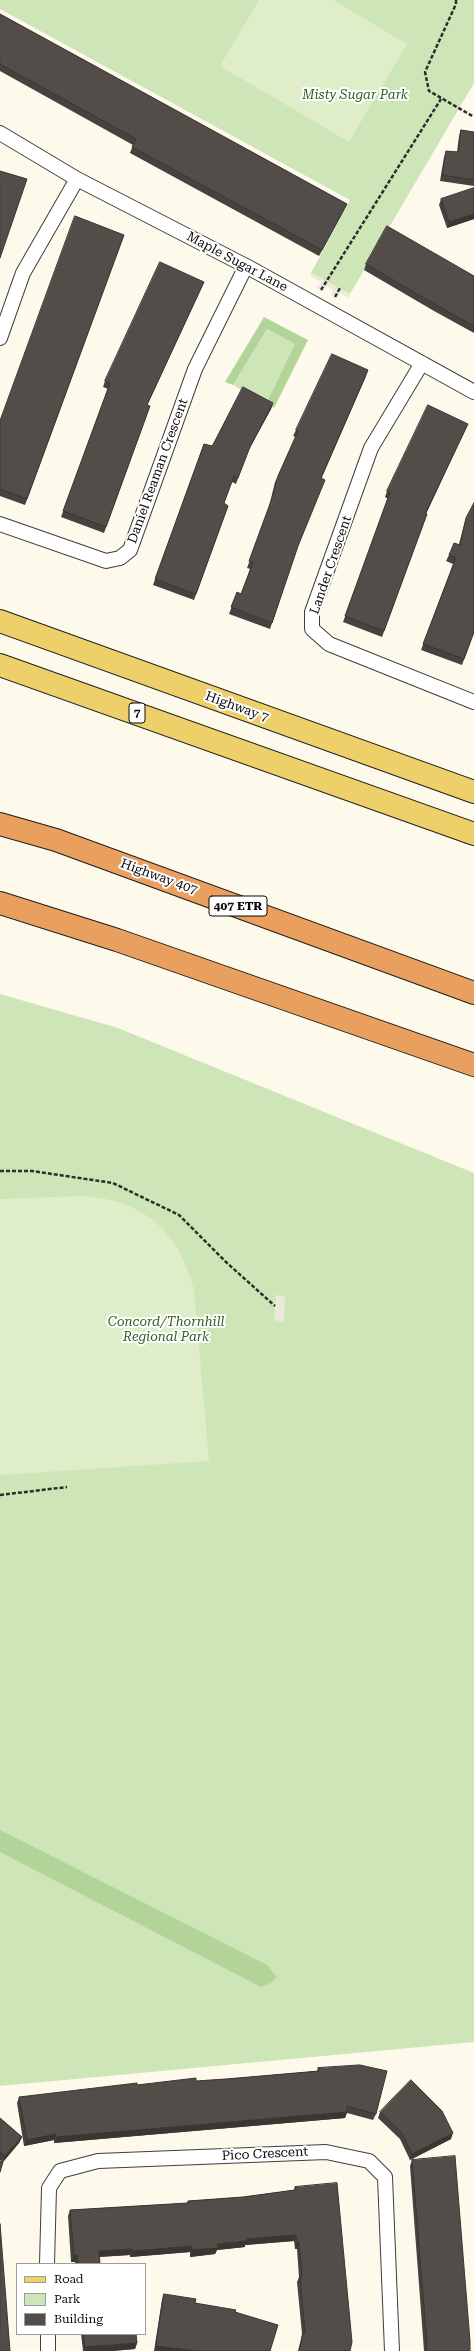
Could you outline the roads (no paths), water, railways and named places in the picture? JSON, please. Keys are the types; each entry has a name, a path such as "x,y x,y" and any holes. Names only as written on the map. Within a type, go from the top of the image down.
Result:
{"highway":[{"name":"Highway 407","path":"0,824 56,840 474,992"},
{"path":"0,903 117,940 474,1065"}],"main road":[{"name":"Highway 7","path":"0,621 474,792"},
{"name":"7","path":"0,664 474,834"}],"street":[{"name":"Maple Sugar Lane","path":"0,133 77,179 246,266 474,392"},
{"path":"0,338 23,273 77,179"},
{"name":"Daniel Reaman Crescent","path":"0,524 106,561 120,558 130,550 195,369 246,266"},
{"name":"Lander Crescent","path":"422,363 371,448 312,612 312,629 329,644 474,702"},
{"name":"Pico Crescent","path":"46,2263 49,2188 60,2171 98,2161 326,2152 369,2161 385,2177 392,2351"},
{"path":"48,2335 48,2351"}],"park label":[{"name":"Misty Sugar Park","path":"355,95"},
{"name":"Concord/Thornhill Regional Park","path":"166,1330"}]}
